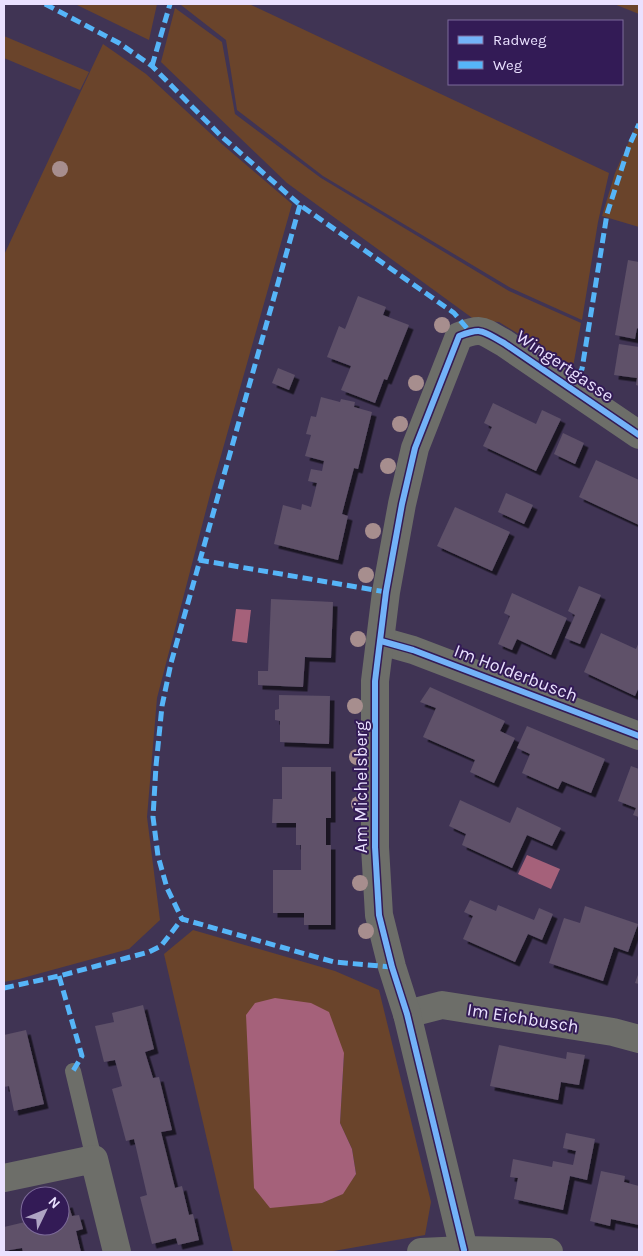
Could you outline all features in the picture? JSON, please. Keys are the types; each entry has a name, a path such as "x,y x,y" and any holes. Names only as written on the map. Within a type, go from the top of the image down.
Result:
{"street":[{"name":"Wingertgasse","path":"470,332 481,330 504,343 639,435"},
{"name":"Am Michelsberg","path":"464,1250 407,1014 392,967 379,915 375,847 375,681 388,582 402,504 415,448 458,336 470,332"},
{"name":"Im Holderbusch","path":"381,641 413,650 639,736"},
{"name":"Im Eichbusch","path":"407,1014 442,1005 613,1032 639,1039"},
{"path":"4,1178 94,1159 117,1252"},
{"path":"421,1252 464,1250 549,1252"}],"lane":[{"path":"73,1071 94,1159"}],"shaded area":[{"path":"75,4 157,4 149,40"},
{"path":"181,4 249,4 609,173 598,222 582,320 511,288 323,176 237,110 226,40"},
{"path":"614,4 639,4 639,14"},
{"path":"175,8 222,42 235,114 321,178 509,291 581,323 573,367 499,322 475,320 287,183 161,62"},
{"path":"4,36 89,72 80,90 4,58"},
{"path":"103,44 146,74 223,145 292,204 211,491 157,698 147,817 160,920 129,949 4,982 4,255"},
{"path":"639,119 639,227 602,216 615,173"},
{"path":"236,609 251,610 247,643 232,641"},
{"path":"527,855 560,869 551,889 518,874"},
{"path":"193,930 335,971 379,990 431,1202 425,1235 328,1252 233,1252 164,954","holes":["344,1053 340,1123 352,1149 356,1174 342,1194 322,1203"]},
{"path":"275,998 311,1003 329,1012 344,1053 340,1123 352,1149 356,1174 343,1194 322,1203 270,1208 254,1188 246,1015 255,1003"}],"building":[{"path":"628,260 639,262 639,329 637,328 635,339 615,335"},
{"path":"358,296 386,307 383,315 409,325 387,380 384,379 375,403 341,390 351,366 327,357 339,326 345,329"},
{"path":"619,344 639,347 639,386 636,385 637,378 614,375"},
{"path":"278,368 295,375 289,390 272,383"},
{"path":"321,397 340,402 341,399 355,402 354,407 372,412 358,469 354,468 342,514 348,516 338,560 274,544 283,505 301,510 302,504 311,507 317,483 308,481 311,469 322,471 324,461 305,456 311,435 306,434 311,416 316,417"},
{"path":"493,403 536,424 542,410 561,419 536,471 483,446 492,427 484,423"},
{"path":"563,433 584,443 575,464 554,454"},
{"path":"596,460 639,480 639,525 579,497"},
{"path":"506,493 533,505 524,524 498,512"},
{"path":"455,507 510,532 492,571 437,546"},
{"path":"579,586 601,595 580,644 565,638 575,615 568,611"},
{"path":"512,593 567,618 551,655 517,639 512,650 498,644 510,616 504,613"},
{"path":"271,599 333,602 331,658 305,657 303,687 258,685 258,671 268,671"},
{"path":"601,633 636,649 639,642 639,687 635,696 584,672"},
{"path":"430,687 505,721 500,731 515,738 494,783 470,772 475,760 423,737 436,708 420,702"},
{"path":"279,695 330,696 329,744 280,742 280,721 275,720 275,710 279,709"},
{"path":"527,726 605,759 591,793 562,781 558,789 522,773 530,754 517,748"},
{"path":"631,766 639,769 639,817 633,815 636,808 618,801"},
{"path":"282,767 331,767 331,818 326,818 326,845 331,845 331,925 304,925 304,913 273,913 273,870 301,870 301,845 296,845 296,823 272,823 273,799 282,799"},
{"path":"460,800 510,823 517,807 561,828 552,846 527,835 512,868 462,845 466,834 449,826"},
{"path":"470,900 496,911 498,905 534,920 539,908 553,914 542,940 528,934 515,962 463,939 473,916 464,912"},
{"path":"585,906 638,924 628,952 614,947 603,981 549,963 564,918 580,923"},
{"path":"639,972 639,984 635,983"},
{"path":"143,1005 154,1049 145,1052 153,1078 159,1077 172,1130 161,1132 175,1188 182,1186 189,1215 193,1214 199,1240 178,1245 176,1238 152,1244 140,1197 147,1195 134,1139 126,1141 112,1089 122,1086 115,1060 104,1062 95,1026 114,1022 112,1013"},
{"path":"26,1030 44,1104 14,1111 9,1086 4,1087 4,1035"},
{"path":"499,1045 566,1059 567,1052 585,1055 579,1085 561,1082 558,1100 490,1086"},
{"path":"566,1133 595,1139 587,1180 570,1176 563,1210 514,1199 518,1178 510,1177 513,1159 552,1167 553,1161 573,1165 576,1151 563,1148"},
{"path":"601,1171 625,1176 624,1182 639,1186 639,1225 611,1219 610,1226 590,1221"},
{"path":"70,1210 72,1216 79,1215 83,1229 76,1231 81,1252 23,1252 22,1248 4,1251 4,1227 20,1223 20,1236 70,1236"}],"marked path":[{"path":"45,4 119,43 152,66 221,136 300,205 454,313 470,332"},
{"path":"152,66 170,4"},
{"path":"570,388 582,369 607,214 629,146 639,124"},
{"path":"300,205 171,663 162,706 153,817 158,856 167,888 182,919 334,962 392,967"},
{"path":"199,560 386,592"},
{"path":"4,988 59,976 149,952 161,946 182,919"},
{"path":"59,976 82,1056 73,1071"}],"cycle path":[{"path":"464,1250 407,1014 392,967 379,915 375,847 375,681 386,592 402,504 415,448 459,336 467,333 478,331 486,333 504,343 639,435"},
{"path":"381,641 413,650 639,736"}]}
